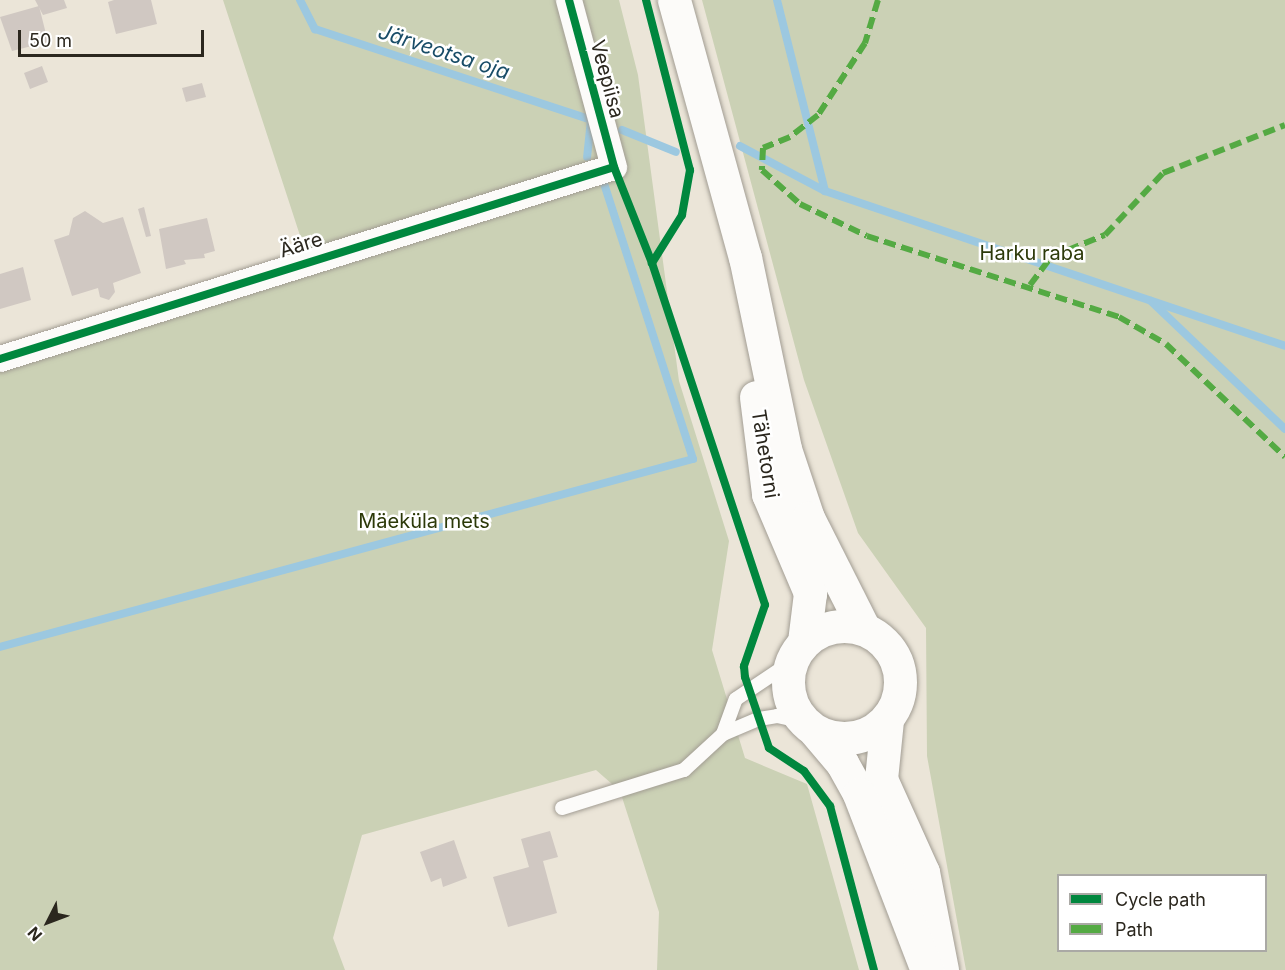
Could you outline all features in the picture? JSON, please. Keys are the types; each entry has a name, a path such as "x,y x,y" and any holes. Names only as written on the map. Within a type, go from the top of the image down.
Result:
{"street":[{"name":"Veepiisa","path":"569,0 614,167"},
{"name":"Tähetorni","path":"674,0 745,257 798,493 829,564 864,629"},
{"name":"Ääre","path":"0,359 614,167"},
{"name":"Tähetorni","path":"745,257 761,451 768,494 810,593 798,652"},
{"path":"927,970 859,794 843,763 810,726 791,700 798,652 826,628 864,629 880,638 897,663 900,693 887,720 881,779 923,872 942,970"},
{"path":"810,726 853,738 887,720"}],"lane":[{"path":"723,734 736,699 798,652"},
{"path":"562,808 684,770 723,734 759,718 777,716 810,726"}],"green space":[{"name":"Mäeküla mets","path":"223,0 619,0 638,75 679,381 729,541 712,650 745,758 807,784 859,970 657,970 659,912 620,791 596,770 362,835 333,938 345,970 0,970 0,359 308,260"},
{"name":"Harku raba","path":"702,0 1285,0 1285,970 966,970 927,756 926,628 858,533 804,380"}],"building":[{"path":"35,0 64,0 67,8 43,15"},
{"path":"151,0 157,24 116,34 108,2"},
{"path":"39,6 48,42 12,51 0,17"},
{"path":"42,66 48,82 30,89 24,73"},
{"path":"202,83 206,97 186,102 182,88"},
{"path":"144,207 151,236 146,237 138,209"},
{"path":"85,211 103,223 123,217 141,273 113,283 115,292 109,300 100,297 98,288 72,296 54,240 69,235 73,218"},
{"path":"207,218 215,251 204,254 205,258 184,260 186,264 166,269 159,229"},
{"path":"23,267 31,300 0,309 0,274"},
{"path":"550,831 558,857 543,861 557,913 508,927 493,877 529,867 521,839"},
{"path":"454,840 467,878 443,887 441,878 431,882 420,852"}],"waterway":[{"name":"Järveotsa oja","path":"300,0 315,29 591,120 587,157"},
{"name":"Järveotsa oja","path":"777,0 825,191"},
{"path":"622,130 676,152"},
{"path":"740,146 825,191 1285,346"},
{"path":"0,647 693,459 603,180"},
{"path":"1151,301 1285,429"}],"marked path":[{"path":"878,0 865,43 818,115 790,137 763,148 762,170 800,204 867,236 1119,317 1166,344 1285,457"},
{"path":"1030,285 1051,257 1105,235 1163,173 1285,125"}],"cycle path":[{"path":"569,0 614,167 652,263 765,605 744,666 745,677 769,748 804,771 830,806 874,970"},
{"path":"646,0 690,170 682,215 652,263"},
{"path":"0,359 614,167"}]}
